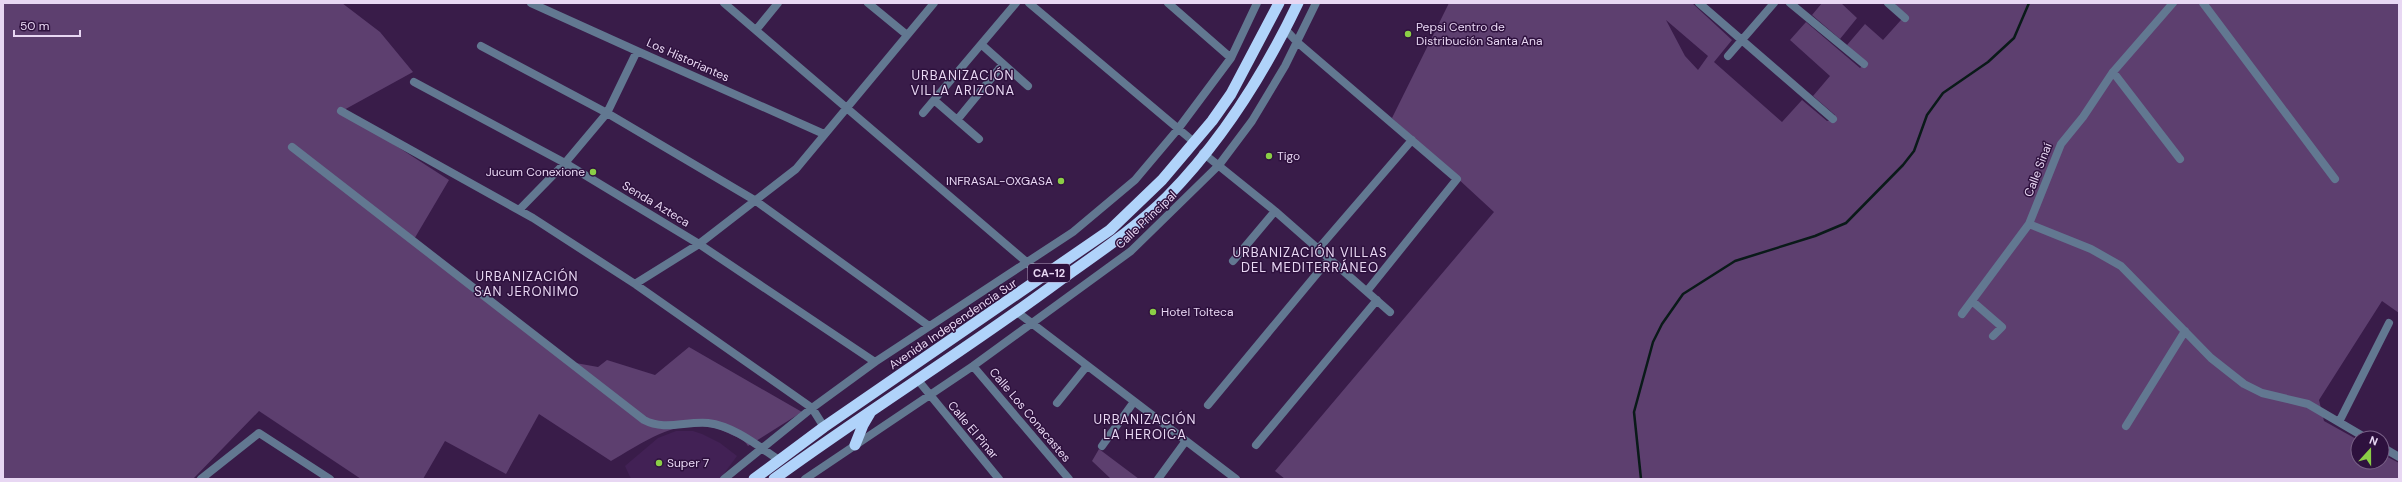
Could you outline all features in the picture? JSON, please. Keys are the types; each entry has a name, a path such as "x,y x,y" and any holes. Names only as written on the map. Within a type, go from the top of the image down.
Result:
{"highway":[{"name":"Avenida Independencia Sur","path":"754,479 824,427 1044,277 1110,230 1162,180 1231,94 1279,3"},
{"name":"CA-12","path":"774,479 874,407 1017,312 1117,239 1167,197 1203,153 1254,85 1298,3"},
{"path":"855,445 863,425 874,407"}],"street":[{"path":"531,3 637,51"},
{"path":"724,3 1044,277"},
{"path":"756,30 778,3"},
{"path":"868,3 907,35"},
{"path":"634,284 699,244 796,169 934,3"},
{"path":"923,113 1016,3"},
{"path":"1028,3 1194,142"},
{"path":"1168,3 1231,58"},
{"path":"724,479 812,408 875,362 1026,261 1073,232 1135,180 1178,129 1231,58 1257,3"},
{"name":"Calle Principal","path":"806,479 973,366 1131,251 1219,165 1252,121 1297,42 1316,3"},
{"path":"1699,3 1741,41 1833,119"},
{"path":"1728,56 1774,3"},
{"path":"1790,3 1864,64"},
{"path":"1888,3 1905,18"},
{"name":"Calle Sinaí","path":"1962,314 2029,224 2060,144 2083,118 2113,72 2173,3"},
{"path":"2203,3 2335,178"},
{"path":"1285,29 1297,42 1457,179 1367,291"},
{"path":"982,45 1028,86"},
{"path":"481,46 607,113 756,201 930,326"},
{"name":"Los Historiantes","path":"519,210 565,163 607,113 637,51 824,134"},
{"path":"957,120 1003,64"},
{"path":"2113,72 2180,159"},
{"name":"Senda Azteca","path":"414,82 565,163 699,244 875,362"},
{"path":"934,100 979,139"},
{"path":"342,111 519,210 634,284 812,408 824,427"},
{"path":"1319,248 1412,140"},
{"path":"292,147 644,420 664,427 709,423 742,436 779,460"},
{"path":"1203,153 1319,248 1390,312"},
{"path":"1233,261 1275,211"},
{"path":"2029,224 2091,249 2121,266 2211,358 2244,384 2262,392 2308,404 2352,430"},
{"path":"1208,404 1330,258"},
{"path":"1256,445 1377,300"},
{"path":"1972,301 2002,327 1993,336"},
{"path":"1017,312 1133,403 1236,479"},
{"path":"2338,422 2389,323"},
{"path":"2126,426 2185,331"},
{"name":"Calle Los Conacastes","path":"973,366 1069,479"},
{"path":"1057,403 1086,367"},
{"name":"Calle El Pinar","path":"917,379 929,396 999,479"},
{"path":"1102,446 1133,403"},
{"path":"201,479 259,433 330,479"},
{"path":"1158,479 1185,442"},
{"path":"2390,453 2399,458"}],"shaded area":[{"path":"3,3 342,3 380,32 413,72 342,111 449,180 413,241 570,362 598,367 607,360 655,375 689,347 802,412 748,446 740,438 712,427 681,427 653,437 611,461 539,414 506,474 445,441 423,479 361,479 259,411 193,479 3,479"},
{"path":"1449,3 1692,3 1732,40 1714,62 1782,122 1802,100 1827,121 1833,120 1835,115 1813,96 1830,76 1790,40 1806,22 1860,68 1864,64 1847,45 1865,24 1883,40 1901,20 1908,16 1895,5 1897,3 2399,3 2399,313 2382,301 2319,400 2324,421 2350,436 2350,470 2390,470 2390,458 2399,463 2399,479 1285,479 1275,471 1494,212 1392,118","holes":["1666,20 1708,56 1698,70 1685,56"]},
{"path":"1822,3 1841,3 1857,18 1840,39 1812,15"},
{"path":"676,431 693,431 702,434 720,443 737,456 720,479 631,479 625,466 658,438"},
{"path":"1099,449 1139,479 1111,479 1092,461"}],"waterway":[{"path":"1641,479 1634,412 1653,342 1662,324 1683,294 1735,261 1815,236 1846,223 1903,165 1914,151 1927,115 1943,93 1988,62 2014,38 2029,3"}],"place":[{"name":"Pepsi Centro de Distribución Santa Ana","path":"1408,34"},
{"name":"Tigo","path":"1269,156"},
{"name":"Jucum Conexione","path":"593,172"},
{"name":"INFRASAL-OXGASA","path":"1061,181"},
{"name":"Hotel Tolteca","path":"1153,312"},
{"name":"Super 7","path":"659,463"}],"district":[{"name":"URBANIZACIÓN VILLA ARIZONA","path":"963,82"},
{"name":"URBANIZACIÓN VILLAS DEL MEDITERRÁNEO","path":"1310,260"},
{"name":"URBANIZACIÓN SAN JERONIMO","path":"527,284"},
{"name":"URBANIZACIÓN LA HEROICA","path":"1145,426"}]}
